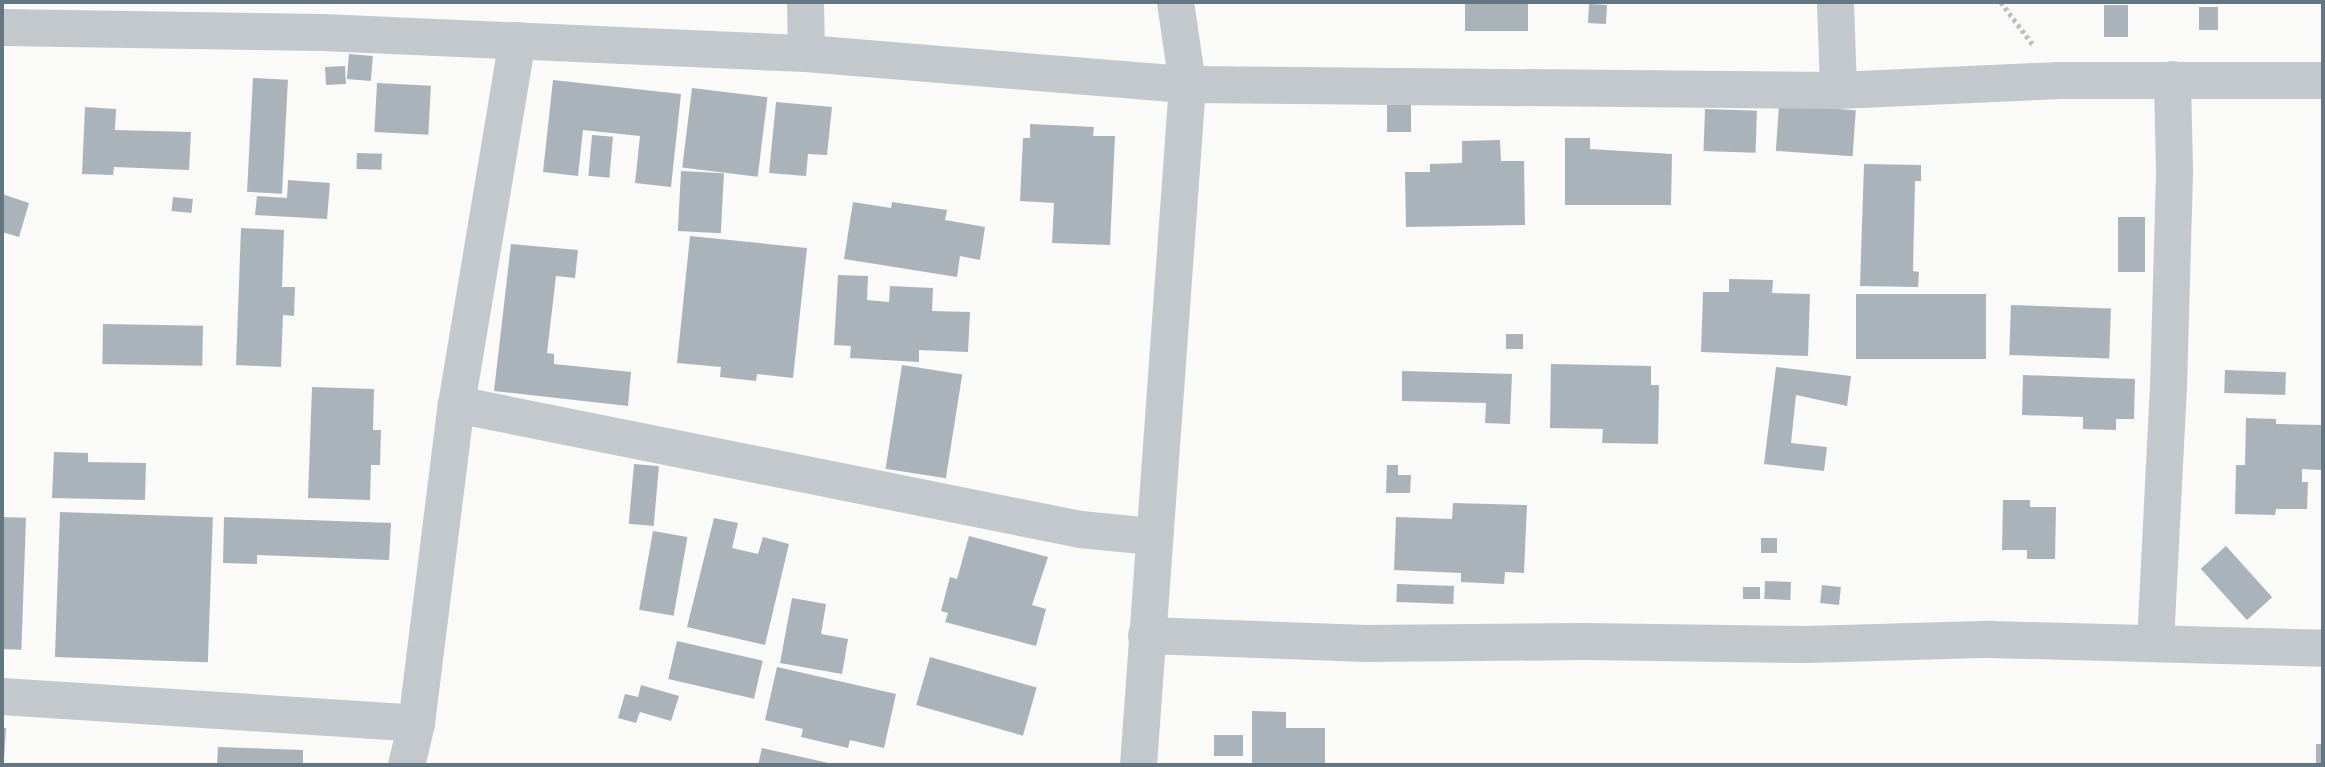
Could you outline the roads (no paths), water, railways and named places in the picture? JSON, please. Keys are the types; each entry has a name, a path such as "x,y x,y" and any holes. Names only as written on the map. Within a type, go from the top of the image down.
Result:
{"street":[{"path":"805,2 806,53"},
{"path":"1138,765 1152,536 1186,83 1175,2"},
{"path":"1835,2 1839,90"},
{"path":"2,27 323,17 517,40 806,53 1186,83 1839,90 2060,80 2323,80"},
{"path":"406,765 416,723 456,404 517,40"},
{"path":"2155,642 2169,360 2174,170 2172,79"},
{"path":"456,404 1080,529 1152,536"},
{"path":"1146,635 1366,643 1584,641 1806,644 1990,639 2323,648"},
{"path":"2,696 416,723"}]}
